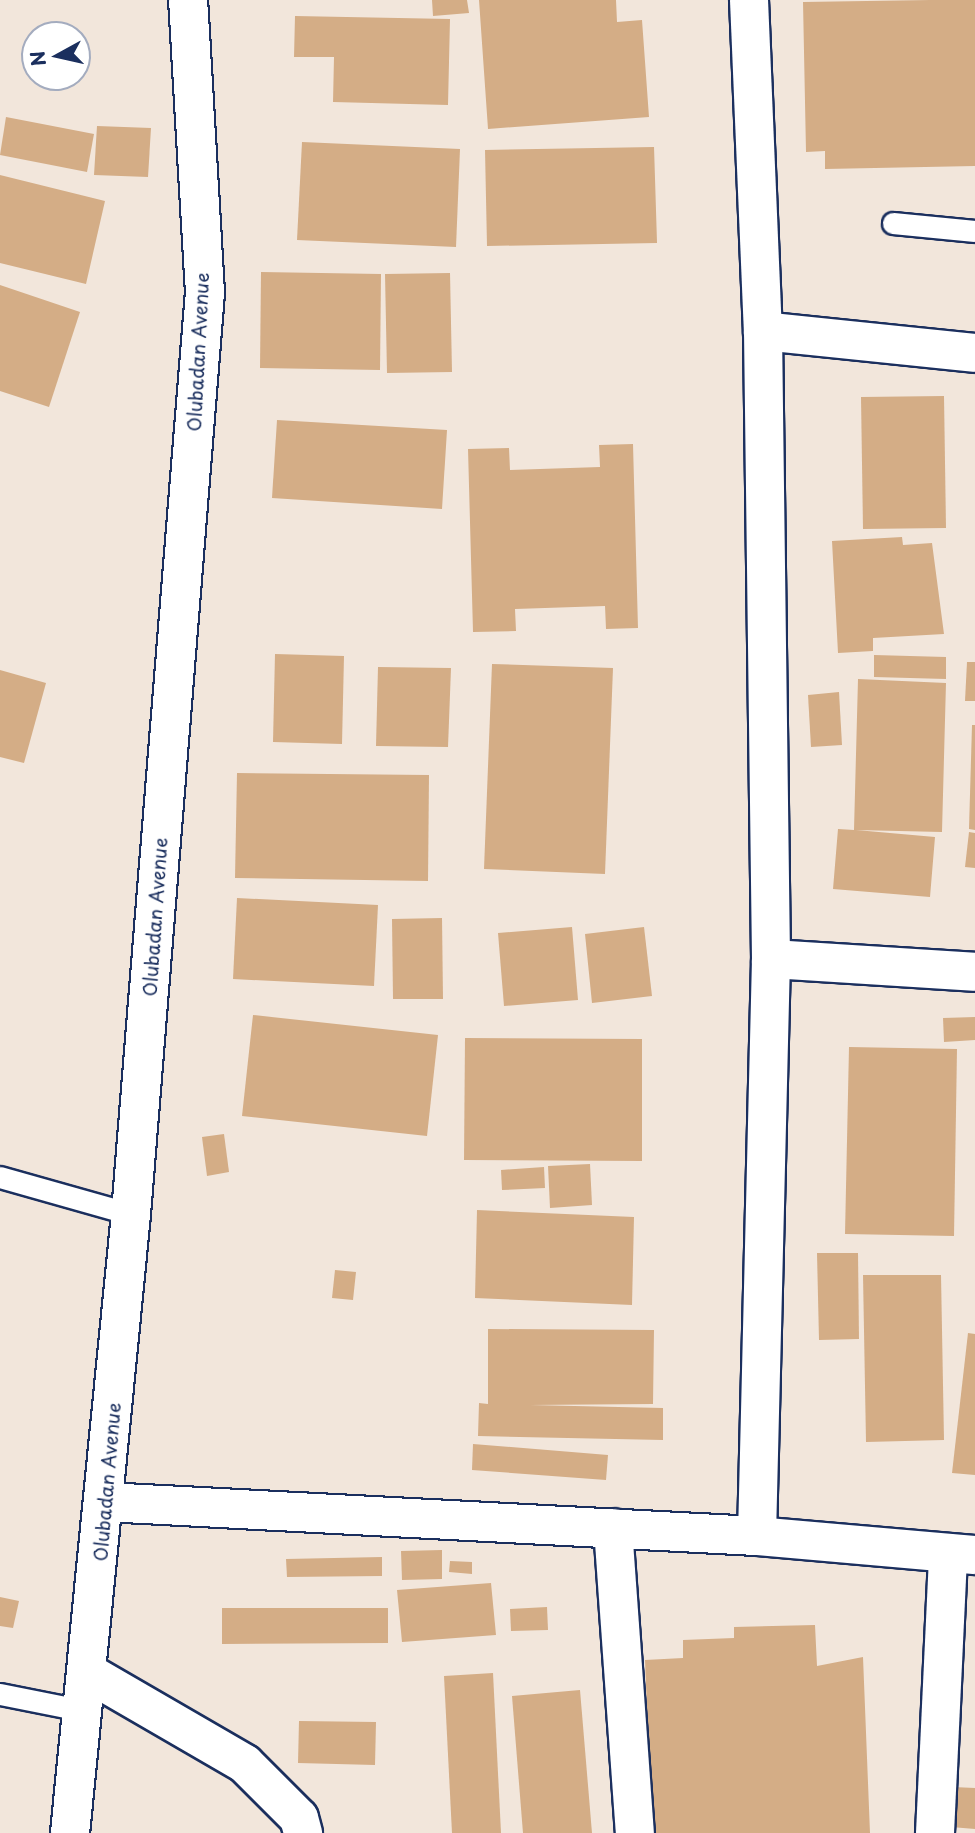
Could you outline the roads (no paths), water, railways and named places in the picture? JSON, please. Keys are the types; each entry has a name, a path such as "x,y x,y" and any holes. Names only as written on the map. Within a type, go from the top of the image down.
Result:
{"street":[{"name":"Olubadan Avenue","path":"70,1833 90,1674 131,1214 205,293 188,0"},
{"path":"749,0 763,331 771,959 757,1536"},
{"path":"763,331 975,353"},
{"path":"771,959 975,972"},
{"path":"105,1502 757,1536 961,1554 935,1833"},
{"path":"613,1528 635,1833"},
{"path":"90,1674 245,1765 299,1818 303,1833"}],"lane":[{"path":"892,223 975,231"},
{"path":"0,1177 131,1214"},
{"path":"0,1693 85,1711"}]}
